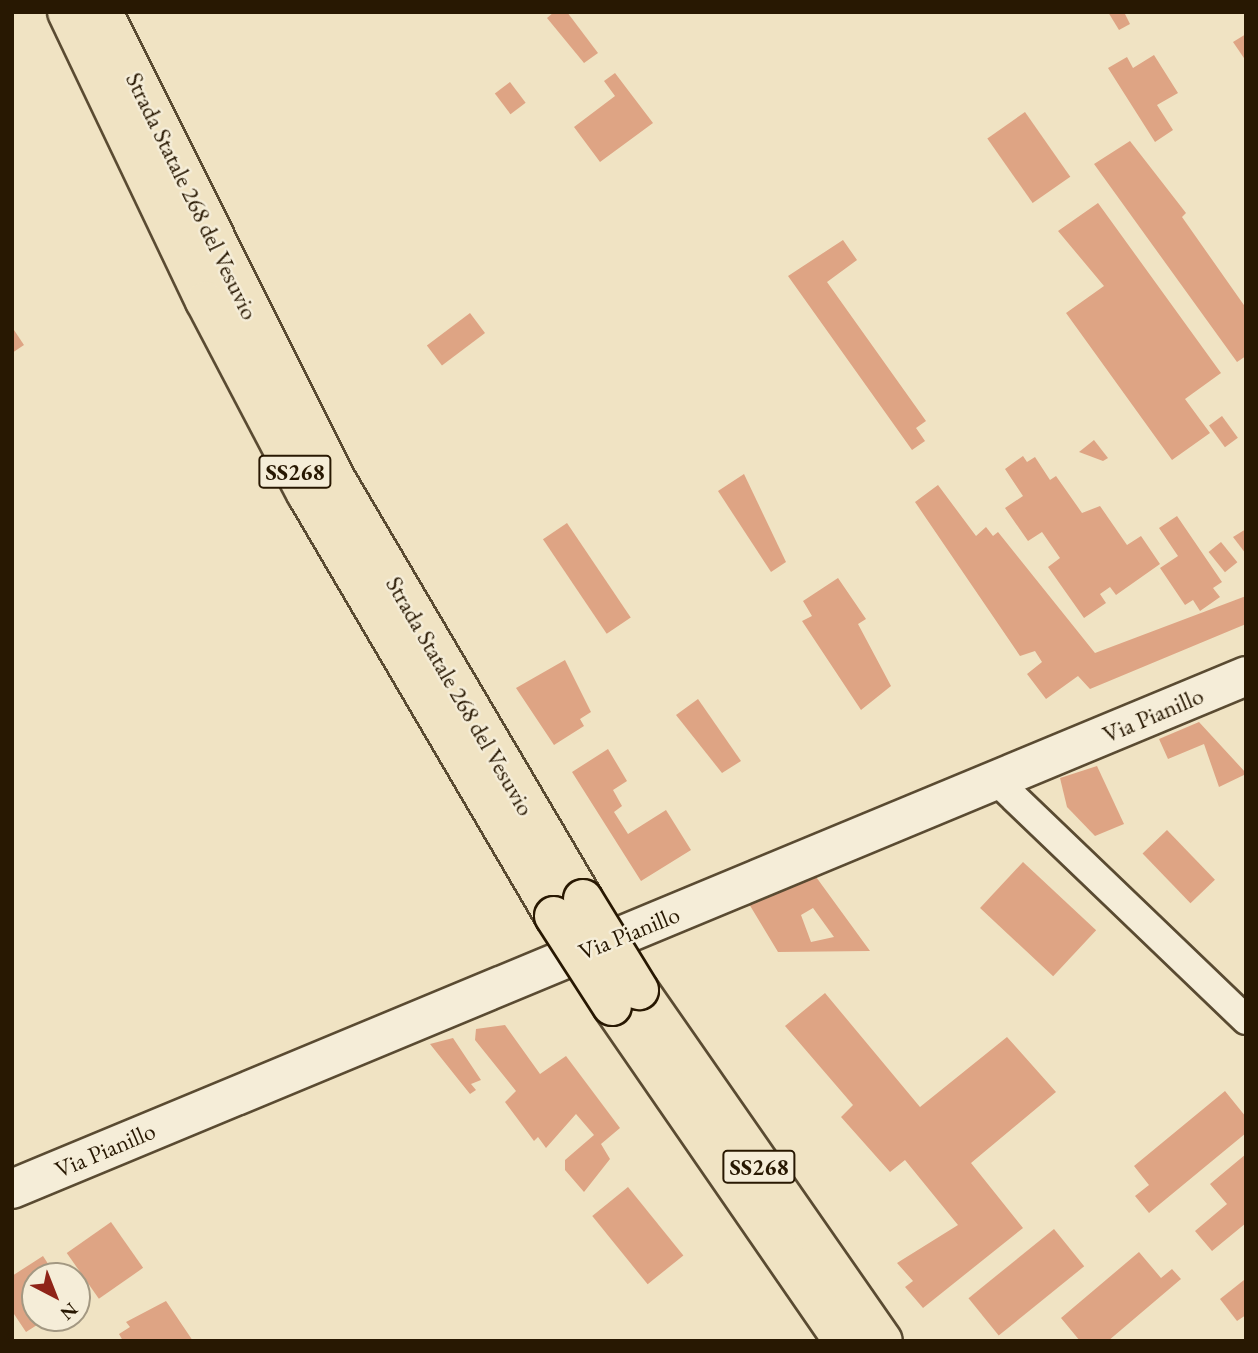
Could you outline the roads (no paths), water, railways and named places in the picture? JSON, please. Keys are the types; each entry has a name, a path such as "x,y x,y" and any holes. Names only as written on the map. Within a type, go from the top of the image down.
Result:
{"highway":[{"name":"Strada Statale 268 del Vesuvio","path":"67,12 205,301 300,481 843,1341"},
{"name":"Strada Statale 268 del Vesuvio","path":"103,12 334,477 568,907"},
{"name":"Strada Statale 268 del Vesuvio","path":"626,998 883,1341"}],"street":[{"name":"Via Pianillo","path":"12,1189 1246,676"},
{"path":"996,781 1246,1020"}]}
